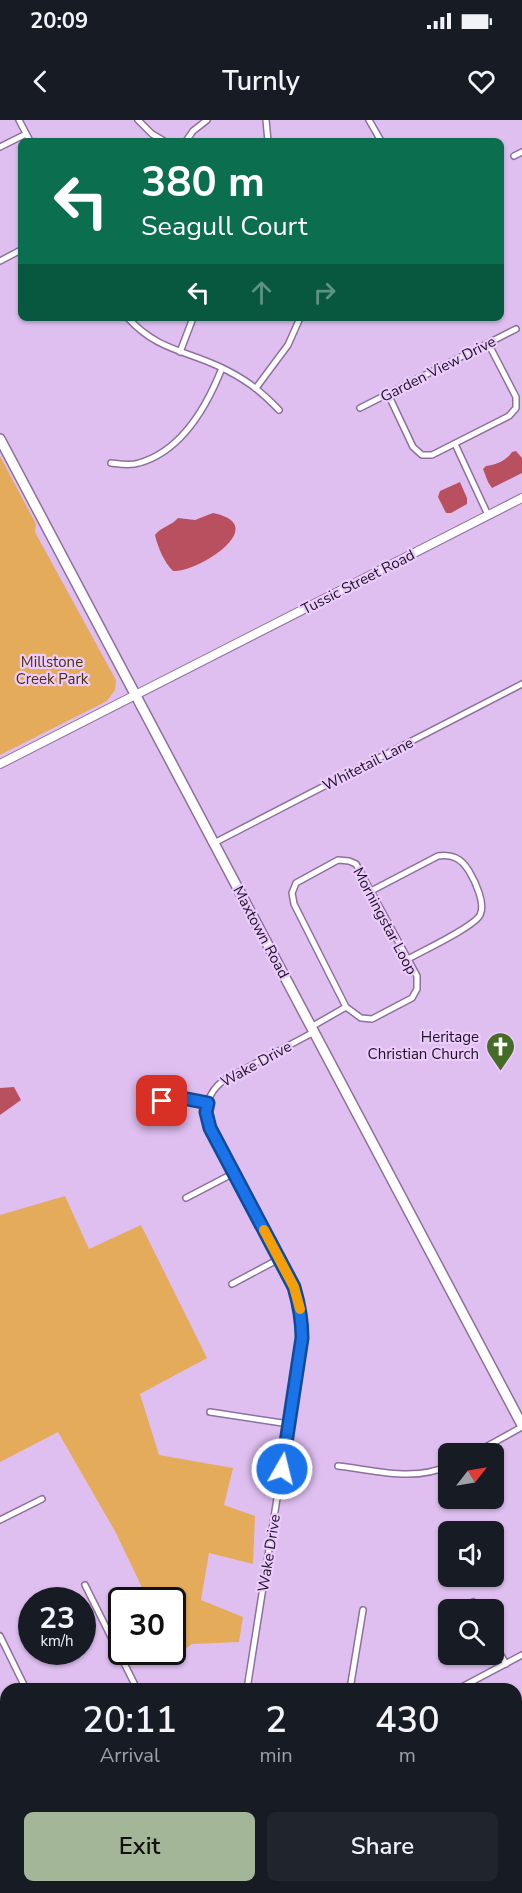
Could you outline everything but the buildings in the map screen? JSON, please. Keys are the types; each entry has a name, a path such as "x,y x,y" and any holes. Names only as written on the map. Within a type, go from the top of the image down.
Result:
{"main road":[{"name":"Maxtown Road","path":"0,439 522,1426"},
{"name":"Tussic Street Road","path":"0,764 522,498"}],"street":[{"path":"19,120 28,138"},
{"path":"138,120 159,138"},
{"path":"188,138 207,120"},
{"path":"266,120 268,138"},
{"path":"369,120 379,138"},
{"path":"0,147 26,134"},
{"path":"514,156 522,152"},
{"path":"0,261 18,252"},
{"path":"132,321 156,342 222,368 256,388 279,410"},
{"path":"180,352 192,321"},
{"path":"256,388 284,352 299,321"},
{"name":"Garden View Drive","path":"360,408 516,329"},
{"path":"388,394 413,447 422,455 432,455 455,444 509,416 516,408 516,397 488,343"},
{"path":"111,463 129,465 138,463 164,451 179,438 202,410 222,368"},
{"path":"455,444 488,515"},
{"name":"Whitetail Lane","path":"214,843 522,684"},
{"path":"371,891 438,856 449,855 460,859 469,871 482,902 481,915 472,924 408,959"},
{"name":"Morningstar Loop","path":"338,860 356,864 408,959 417,975 417,989 412,998 372,1019 361,1018 346,1007 294,904 291,893 296,883 338,860"},
{"path":"312,1030 346,1007"},
{"name":"Wake Drive","path":"249,1683 301,1346 302,1323 294,1287 210,1128 206,1112 214,1090 224,1080 312,1030"},
{"path":"140,1113 162,1101 177,1097 208,1103"},
{"path":"186,1198 234,1173"},
{"path":"232,1284 279,1259"},
{"path":"210,1412 289,1424"},
{"path":"492,1443 522,1426"},
{"path":"338,1466 408,1475 438,1470"},
{"path":"0,1520 42,1499"},
{"path":"85,1585 134,1683"},
{"path":"352,1683 363,1610"},
{"path":"0,1636 23,1683"},
{"path":"470,1683 522,1655"},
{"path":"504,1660 506,1664"}],"green space":[{"name":"Millstone Creek Park","path":"0,456 36,524 35,532 116,680 115,690 107,701 0,755"},
{"path":"65,1196 89,1249 141,1225 207,1358 140,1394 159,1455 233,1468 224,1505 255,1516 253,1564 209,1553 201,1600 243,1617 239,1642 192,1644 186,1648 186,1587 142,1587 116,1533 58,1432 0,1462 0,1215"}],"shaded area":[{"path":"516,451 522,458 522,473 492,488 483,469 501,462"},
{"path":"460,482 467,498 467,504 451,513 446,513 438,497 440,491"},
{"path":"213,513 229,519 235,527 233,537 212,557 184,570 173,571 162,554 155,535 178,518 195,520"},
{"path":"14,1087 21,1100 0,1115 0,1088"}],"slow traffic":[{"path":"264,1230 294,1287 300,1309"}],"place":[{"name":"Heritage Christian Church","path":"500,1072"}],"route":[{"path":"162,1101 186,1097 208,1103 206,1112 210,1128 294,1287 301,1312 302,1338 282,1469"}]}
